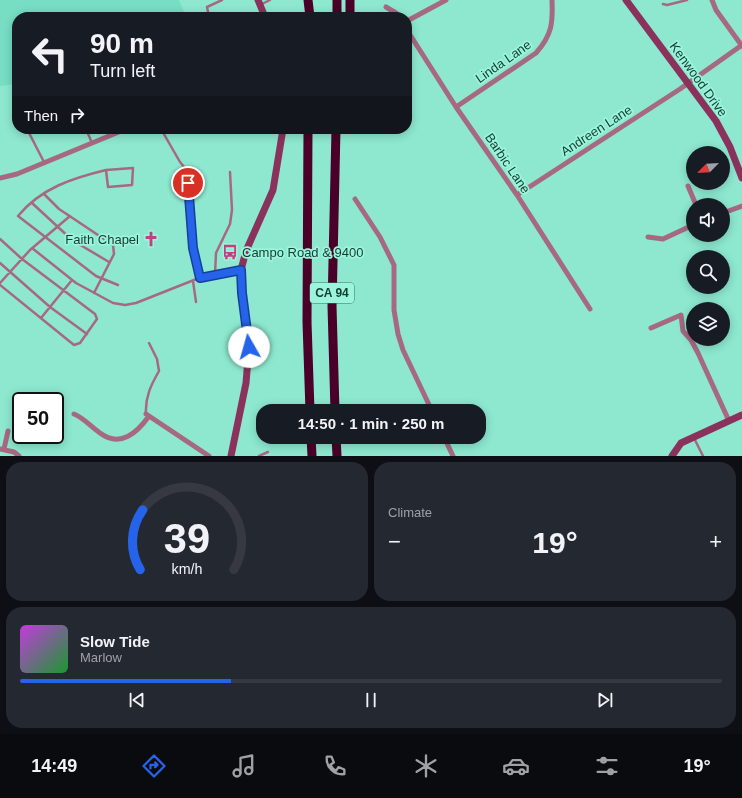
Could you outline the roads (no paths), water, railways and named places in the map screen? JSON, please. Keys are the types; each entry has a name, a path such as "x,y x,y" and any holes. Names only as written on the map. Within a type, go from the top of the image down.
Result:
{"highway":[{"path":"309,0 310,12"},
{"path":"337,0 337,12"},
{"path":"350,0 350,12"},
{"name":"CA 94","path":"308,134 307,322 310,404"},
{"name":"CA 94","path":"335,404 332,306 336,134"},
{"path":"334,175 339,134"},
{"path":"311,444 312,456"},
{"path":"336,444 337,456"}],"main road":[{"name":"Kenwood Drive","path":"626,0 707,108 720,128 742,178"},
{"path":"259,2 263,12"},
{"path":"232,456 246,383 249,347 242,293 241,270 246,251 273,190 282,134"},
{"path":"672,456 681,443 742,415"}],"street":[{"path":"412,18 446,0"},
{"name":"Linda Lane","path":"456,107 536,53 545,43 553,23 552,0"},
{"path":"712,0 716,10 742,46"},
{"path":"386,7 394,12"},
{"name":"Barbic Lane","path":"412,38 456,107 517,195 590,309"},
{"name":"Andreen Lane","path":"517,195 742,46"},
{"path":"0,178 17,174 114,134"},
{"path":"355,199 380,237 394,265 394,310 398,334 403,350 429,404"},
{"path":"730,210 742,206"},
{"path":"648,236 663,239 686,228"},
{"path":"651,328 680,315 682,331 691,340 698,353 730,421"},
{"path":"74,414 79,416 100,434 107,438 118,440 132,436 148,415 209,456"},
{"path":"8,431 2,449 14,452 19,456"},
{"path":"447,444 453,456"}],"lane":[{"path":"208,12 207,7 222,0"},
{"path":"259,2 270,0"},
{"path":"663,4 667,5 687,0"},
{"path":"30,134 44,163"},
{"path":"88,134 92,143"},
{"path":"164,134 185,168"},
{"path":"106,170 108,187 132,185 133,168 106,170 76,177 52,187 18,216 102,278 118,285"},
{"path":"215,274 216,253 230,224 232,210 230,172"},
{"path":"188,183 193,248 200,278"},
{"path":"44,194 59,209 113,244 114,254 94,293"},
{"path":"32,203 56,227 72,240 110,262"},
{"path":"0,239 22,259 97,317 80,343 74,345 0,284 10,272 22,259 32,248 44,236 70,216"},
{"path":"32,248 72,280 113,303 125,305 136,303 193,280 215,274 241,270"},
{"path":"0,263 50,307 87,334"},
{"path":"41,318 72,280"},
{"path":"193,280 196,302"},
{"path":"148,415 145,400 159,371 157,359 149,343"},
{"path":"694,437 702,456"},
{"path":"259,456 268,452"}],"place":[{"name":"Faith Chapel","path":"151,239"},
{"name":"Campo Road & 9400","path":"230,252"}]}
